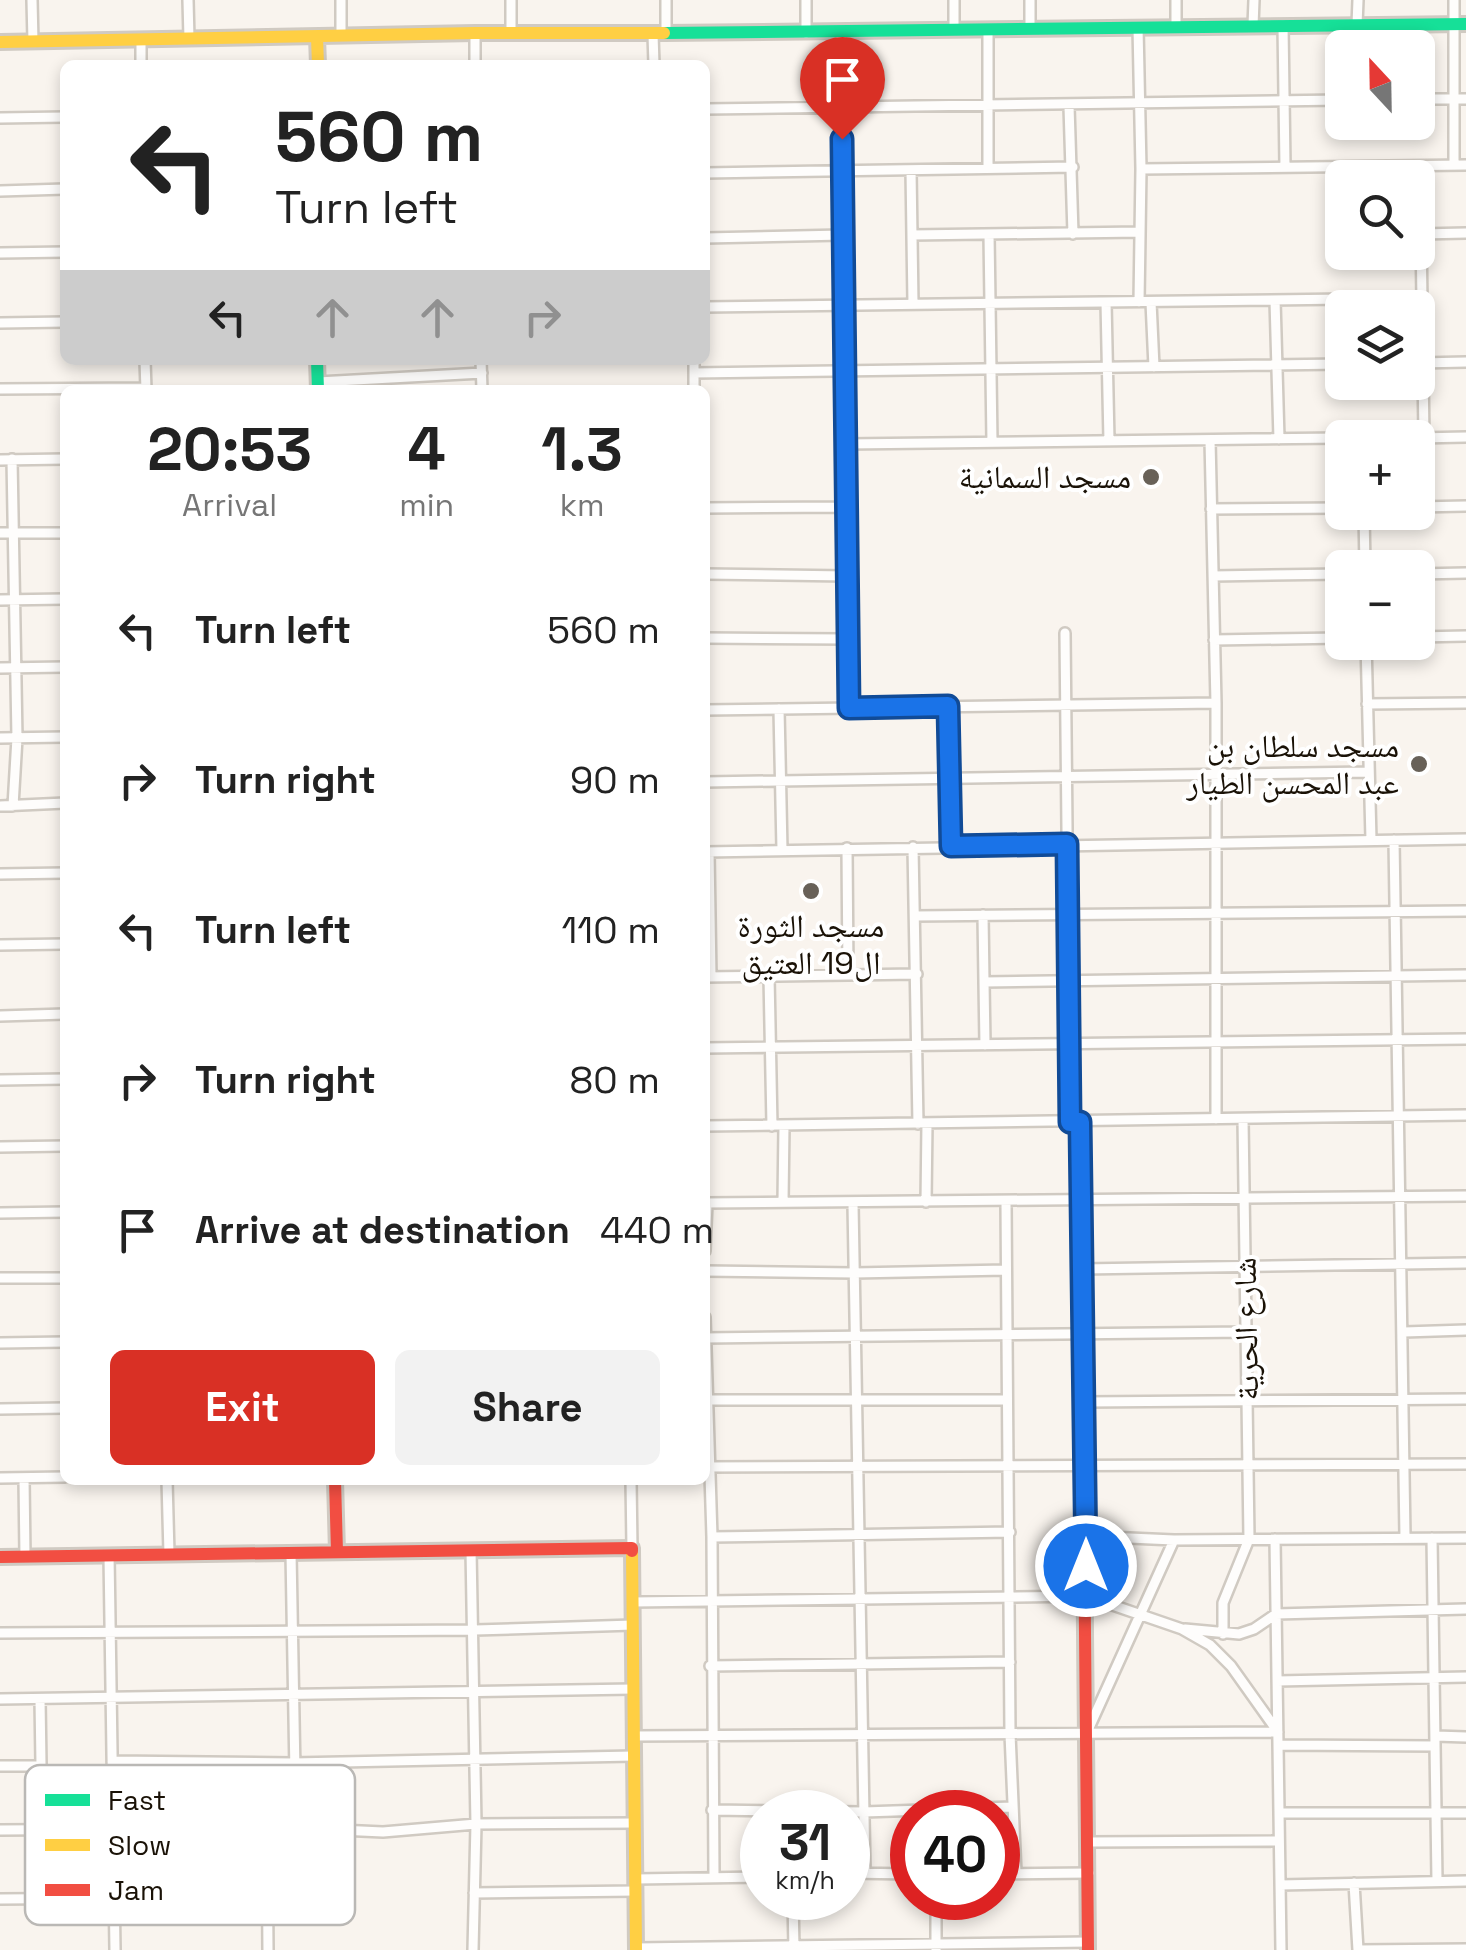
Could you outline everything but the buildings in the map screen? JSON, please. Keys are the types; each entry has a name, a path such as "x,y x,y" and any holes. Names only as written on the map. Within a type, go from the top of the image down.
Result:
{"street":[{"path":"32,0 33,42"},
{"path":"188,0 189,40"},
{"path":"341,0 341,36"},
{"path":"511,0 511,34"},
{"path":"655,60 666,0"},
{"path":"806,0 806,33"},
{"path":"954,0 954,30"},
{"path":"1030,0 1030,28"},
{"path":"1176,0 1176,26"},
{"path":"1253,26 1254,0"},
{"path":"1357,25 1358,0"},
{"path":"1454,0 1460,24 1454,166"},
{"path":"0,42 474,33 842,33 1460,24"},
{"path":"1283,25 1285,168"},
{"path":"1138,27 1139,302"},
{"path":"988,29 988,168"},
{"path":"474,33 475,60"},
{"path":"842,33 849,708"},
{"path":"317,37 318,60"},
{"path":"141,40 141,60"},
{"path":"1435,100 1466,99"},
{"path":"710,109 1325,100"},
{"path":"1070,106 1073,234"},
{"path":"0,118 60,117"},
{"path":"1435,166 1466,165"},
{"path":"710,173 1073,167"},
{"path":"1141,169 1325,167"},
{"path":"911,170 913,304"},
{"path":"0,191 60,189"},
{"path":"912,235 1140,232"},
{"path":"989,234 992,442"},
{"path":"1435,234 1466,234"},
{"path":"710,238 843,236"},
{"path":"0,253 60,252"},
{"path":"710,306 1325,299"},
{"path":"1275,300 1279,439"},
{"path":"1106,302 1110,441"},
{"path":"1152,302 1154,366"},
{"path":"0,323 60,322"},
{"path":"1435,363 1466,362"},
{"path":"694,373 1325,364"},
{"path":"481,365 482,385"},
{"path":"694,365 694,385"},
{"path":"332,385 482,374"},
{"path":"0,389 60,389"},
{"path":"1435,438 1466,437"},
{"path":"846,444 1325,438"},
{"path":"1210,440 1216,703 1216,1119"},
{"path":"13,806 16,668 13,533 6,459 60,459"},
{"path":"710,508 846,506"},
{"path":"1435,507 1466,506"},
{"path":"1212,509 1325,508"},
{"path":"0,533 60,532"},
{"path":"1435,574 1466,573"},
{"path":"710,574 848,576"},
{"path":"1213,576 1325,574"},
{"path":"0,600 60,599"},
{"path":"631,1485 636,1949 1088,1946 1084,1333 1081,1200 1068,1044 1065,633"},
{"path":"1435,637 1466,636"},
{"path":"710,638 848,639"},
{"path":"1214,640 1325,638"},
{"path":"1366,660 1371,840"},
{"path":"0,668 60,667"},
{"path":"710,710 1216,703"},
{"path":"1367,704 1466,703"},
{"path":"948,706 951,846"},
{"path":"779,708 782,850"},
{"path":"0,738 60,737"},
{"path":"710,782 1368,772"},
{"path":"0,806 60,804"},
{"path":"710,852 1466,838"},
{"path":"1394,840 1405,1538"},
{"path":"913,847 917,1045 926,1202"},
{"path":"847,848 848,976"},
{"path":"0,874 60,873"},
{"path":"915,916 1466,910"},
{"path":"983,916 986,1045"},
{"path":"0,944 60,944"},
{"path":"710,977 916,974"},
{"path":"984,982 1466,975"},
{"path":"770,976 772,1126"},
{"path":"0,1016 60,1014"},
{"path":"710,1048 1466,1039"},
{"path":"0,1080 60,1079"},
{"path":"710,1126 1466,1116"},
{"name":"شارع الحرية","path":"1244,1119 1248,1539"},
{"path":"783,1202 784,1126"},
{"path":"0,1148 60,1146"},
{"path":"710,1203 1466,1196"},
{"path":"1006,1202 1012,1790"},
{"path":"854,1204 863,1790"},
{"path":"0,1213 60,1212"},
{"path":"1082,1270 1466,1263"},
{"path":"710,1271 1006,1270"},
{"path":"0,1278 60,1278"},
{"path":"1404,1332 1466,1330"},
{"path":"710,1338 1246,1332"},
{"path":"0,1342 60,1342"},
{"path":"1085,1402 1466,1399"},
{"path":"710,1400 1008,1400"},
{"path":"0,1409 60,1408"},
{"path":"710,1467 1466,1464"},
{"path":"0,1478 60,1477"},
{"path":"24,1478 25,1557"},
{"path":"167,1485 169,1554"},
{"path":"335,1485 337,1552"},
{"path":"708,1485 714,1877"},
{"path":"712,1537 1010,1532"},
{"path":"1085,1536 1174,1540 1466,1538"},
{"path":"1432,1538 1437,1881"},
{"path":"1223,1634 1223,1602 1248,1539"},
{"path":"1274,1539 1281,1950"},
{"path":"1087,1732 1174,1540"},
{"path":"0,1557 632,1548"},
{"path":"471,1550 476,1824 473,1950"},
{"path":"291,1553 293,1765"},
{"path":"108,1555 112,1765"},
{"path":"632,1602 1086,1596 1182,1629 1220,1654 1278,1732"},
{"path":"1182,1629 1248,1633 1276,1614 1466,1609"},
{"path":"0,1633 633,1625"},
{"path":"710,1666 1010,1662"},
{"path":"1277,1681 1466,1677"},
{"path":"0,1699 634,1689"},
{"path":"40,1699 41,1765"},
{"path":"634,1736 1278,1732"},
{"path":"1278,1745 1466,1737"},
{"path":"112,1761 634,1756"},
{"path":"712,1810 740,1810"},
{"path":"1279,1812 1466,1813"},
{"path":"355,1831 476,1824 635,1823"},
{"path":"1088,1842 1280,1841"},
{"path":"1020,1874 1088,1874"},
{"path":"474,1893 740,1877"},
{"path":"1280,1884 1466,1881"},
{"path":"1354,1884 1358,1950 1466,1949"},
{"path":"0,1899 25,1899"},
{"path":"793,1920 794,1947"},
{"path":"936,1920 936,1946"}],"traffic: fast":[{"path":"664,33 1466,24"},
{"path":"317,365 318,385"},
{"path":"1080,1122 1084,1527"}],"traffic: slow":[{"path":"0,42 664,33"},
{"path":"317,37 318,60"},
{"path":"632,1551 636,1950"}],"traffic: jam":[{"path":"335,1485 337,1552"},
{"path":"1084,1527 1088,1950"},
{"path":"0,1557 632,1551"}],"place":[{"name":"مسجد السمانية","path":"1151,477"},
{"name":"مسجد سلطان بن عبد المحسن الطيار","path":"1419,764"},
{"name":"مسجد الثورة ال19 العتيق","path":"811,891"}],"route":[{"path":"842,139 849,708 948,706 951,846 1067,844 1068,1083 1070,1122 1080,1122 1086,1566"}]}
